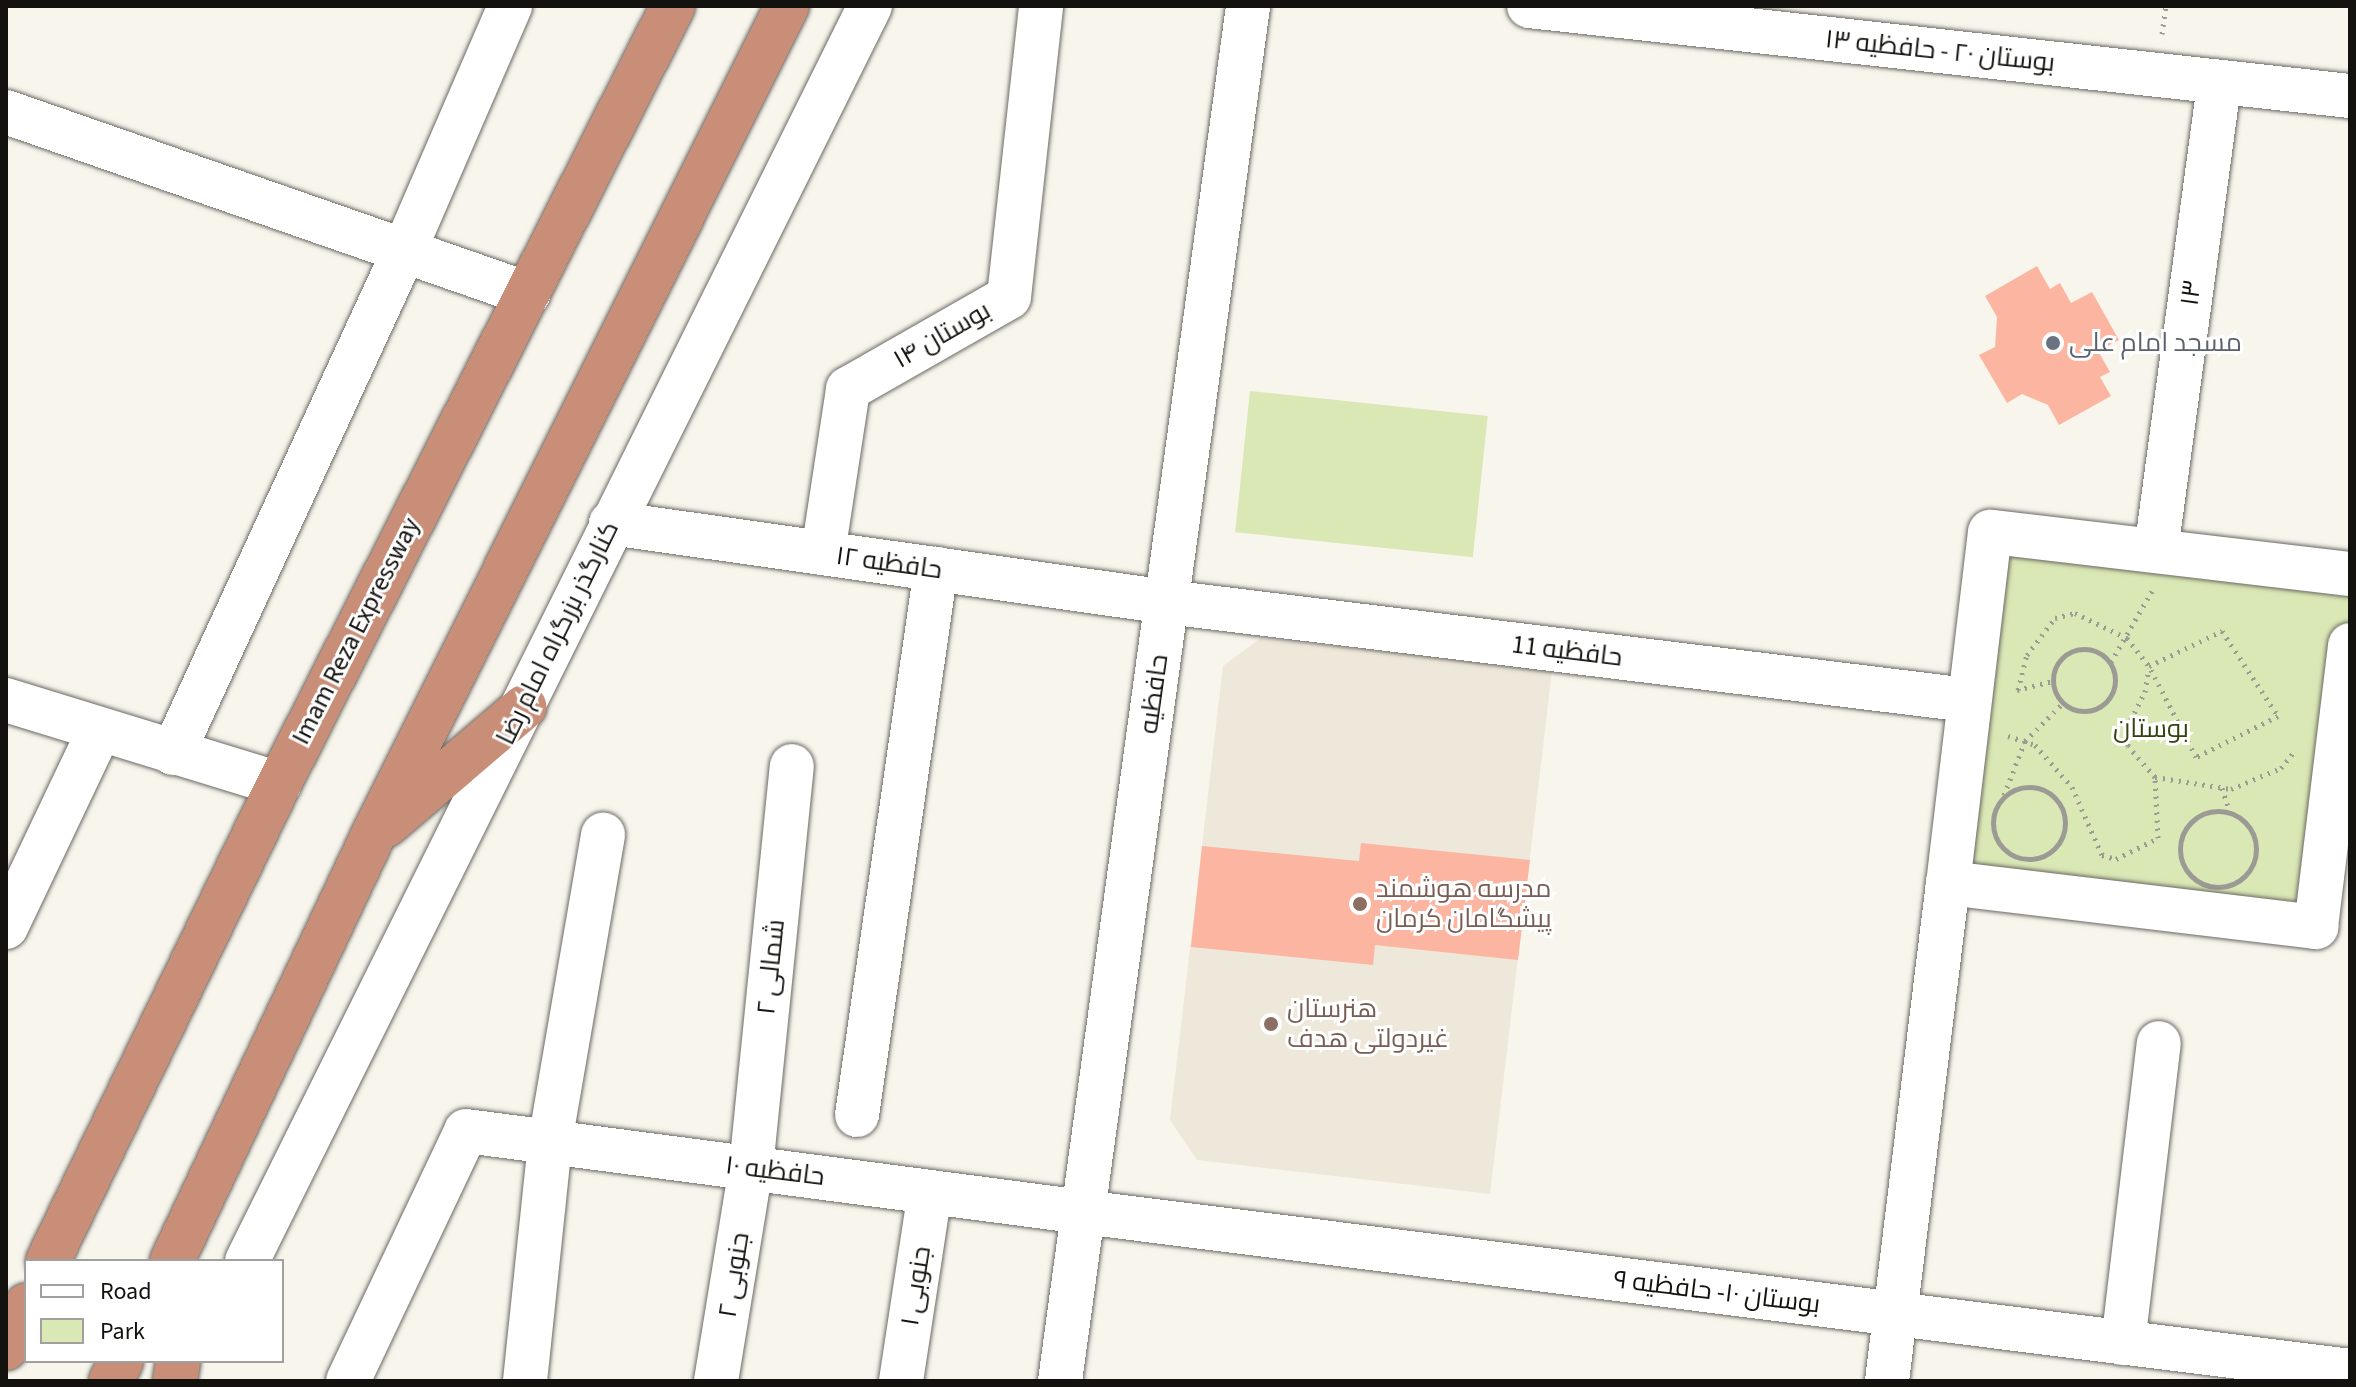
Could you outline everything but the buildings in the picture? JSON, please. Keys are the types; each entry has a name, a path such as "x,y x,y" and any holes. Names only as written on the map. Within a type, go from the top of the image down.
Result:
{"highway":[{"name":"Imam Reza Expressway","path":"49,1259 279,784 673,6"},
{"path":"173,1259 372,837 787,6"},
{"path":"372,837 524,707"},
{"path":"190,1259 196,1214"},
{"path":"6,1348 24,1310"},
{"path":"111,1381 120,1363"}],"street":[{"path":"173,753 405,249 510,6"},
{"name":"کنارگذر بزرگراه امام رضا","path":"248,1259 870,6"},
{"name":"بوستان ۱۴","path":"823,553 848,389 1009,297 1041,6"},
{"name":"حافظیه","path":"1060,1381 1248,6"},
{"name":"بوستان ۲۰ - حافظیه ۱۳","path":"1529,6 2350,96"},
{"name":"۱۳","path":"2156,551 2219,82"},
{"path":"6,112 528,294"},
{"name":"حافظیه ۱۲","path":"611,523 1167,602"},
{"path":"1887,1381 1990,532 2350,574"},
{"path":"857,1115 936,569"},
{"name":"حافظیه 11","path":"1167,602 1966,711"},
{"path":"1948,883 2316,927 2344,748 2350,645"},
{"path":"6,700 279,784"},
{"path":"6,927 99,731"},
{"name":"۲ شمالی","path":"751,1168 792,766"},
{"path":"525,1381 550,1142 603,835"},
{"path":"2123,1343 2159,1043"},
{"name":"حافظیه ۱۰","path":"348,1381 466,1131 1083,1212"},
{"name":"۲ جنوبی","path":"716,1381 751,1168"},
{"name":"۱ جنوبی","path":"901,1381 930,1192"},
{"name":"بوستان ۱۰- حافظیه ۹","path":"1083,1212 2350,1371"},
{"path":"188,1381 197,1363"}],"path":[{"path":"2111,662 2155,586 2156,551"},
{"path":"2018,690 2027,655 2055,618 2075,613 2127,638 2149,666 2196,757 2278,716 2222,631 2149,666"},
{"path":"2079,649 2097,651 2111,662 2116,680 2111,697 2097,709 2079,711 2063,704 2053,681 2063,656 2079,649"},
{"path":"1966,711 2025,741 2072,787 2102,855 2116,859 2158,838 2155,777 2128,746 2127,727 2145,692 2149,666"},
{"path":"2009,692 2053,681"},
{"path":"2004,796 2021,787 2040,788 2057,798 2066,815 2064,834 2054,850 2037,859 2018,858 2002,848 1993,831 1993,812 2004,796 2025,741 2063,704"},
{"path":"2155,777 2222,788 2281,768 2301,744 2344,748"},
{"path":"2222,788 2230,813 2251,829 2257,848 2252,868 2238,882 2219,887 2199,883 2185,869 2180,850 2185,830 2198,816 2230,813"}],"shaded area":[{"name":"مدرسه هوشمند پیشگامان کرمان","path":"1261,638 1552,671 1490,1194 1197,1160 1170,1120 1223,666"}],"green space":[{"path":"1250,391 1488,416 1473,557 1235,532"},
{"name":"بوستان","path":"1992,534 2350,577 2350,615 2313,924 1951,881"}],"place":[{"name":"مسجد امام علی","path":"2053,343"},
{"name":"مدرسه هوشمند پیشگامان کرمان","path":"1360,904"},
{"name":"هنرستان غیردولتی هدف","path":"1271,1024"}]}
